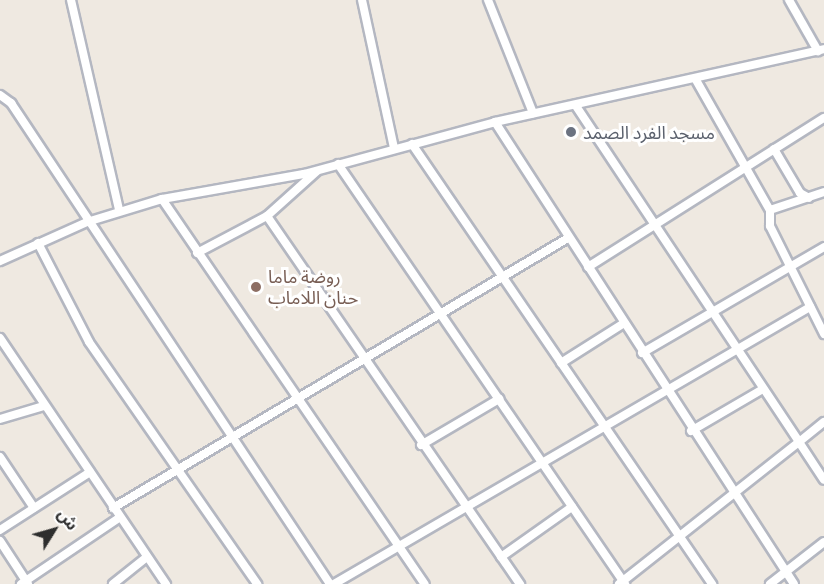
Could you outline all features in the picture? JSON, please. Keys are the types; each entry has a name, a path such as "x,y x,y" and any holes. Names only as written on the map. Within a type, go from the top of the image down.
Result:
{"street":[{"path":"71,0 119,210"},
{"path":"362,0 394,148"},
{"path":"488,0 533,113"},
{"path":"0,261 119,210 318,170 495,122 696,80 821,50 789,0"},
{"path":"696,80 742,168 770,210 770,226 824,334"},
{"path":"0,94 11,103 229,438 332,584 401,549 467,511 810,307"},
{"path":"576,106 656,223 824,480"},
{"path":"588,267 824,118"},
{"path":"495,122 691,431 794,584"},
{"path":"412,144 712,584"},
{"path":"774,149 800,193 809,198"},
{"path":"338,164 544,464 622,583 824,422"},
{"path":"197,253 267,216 318,170"},
{"path":"770,210 824,192"},
{"path":"162,200 295,400 425,584"},
{"path":"267,216 421,445 520,584"},
{"path":"113,508 568,238"},
{"path":"38,243 85,336 257,584"},
{"path":"642,353 824,247"},
{"path":"561,363 624,323"},
{"path":"0,338 119,518 166,584"},
{"path":"691,431 763,389"},
{"path":"421,445 499,399"},
{"path":"0,419 44,406"},
{"path":"0,458 34,508"},
{"path":"0,530 90,472"},
{"path":"501,557 572,507"},
{"path":"0,541 25,583 119,518"},
{"path":"770,584 824,542"},
{"path":"113,584 147,557"}],"place":[{"name":"مسجد الفرد الصمد","path":"571,132"},
{"name":"روضة ماما حنان اللاماب","path":"256,287"}]}
